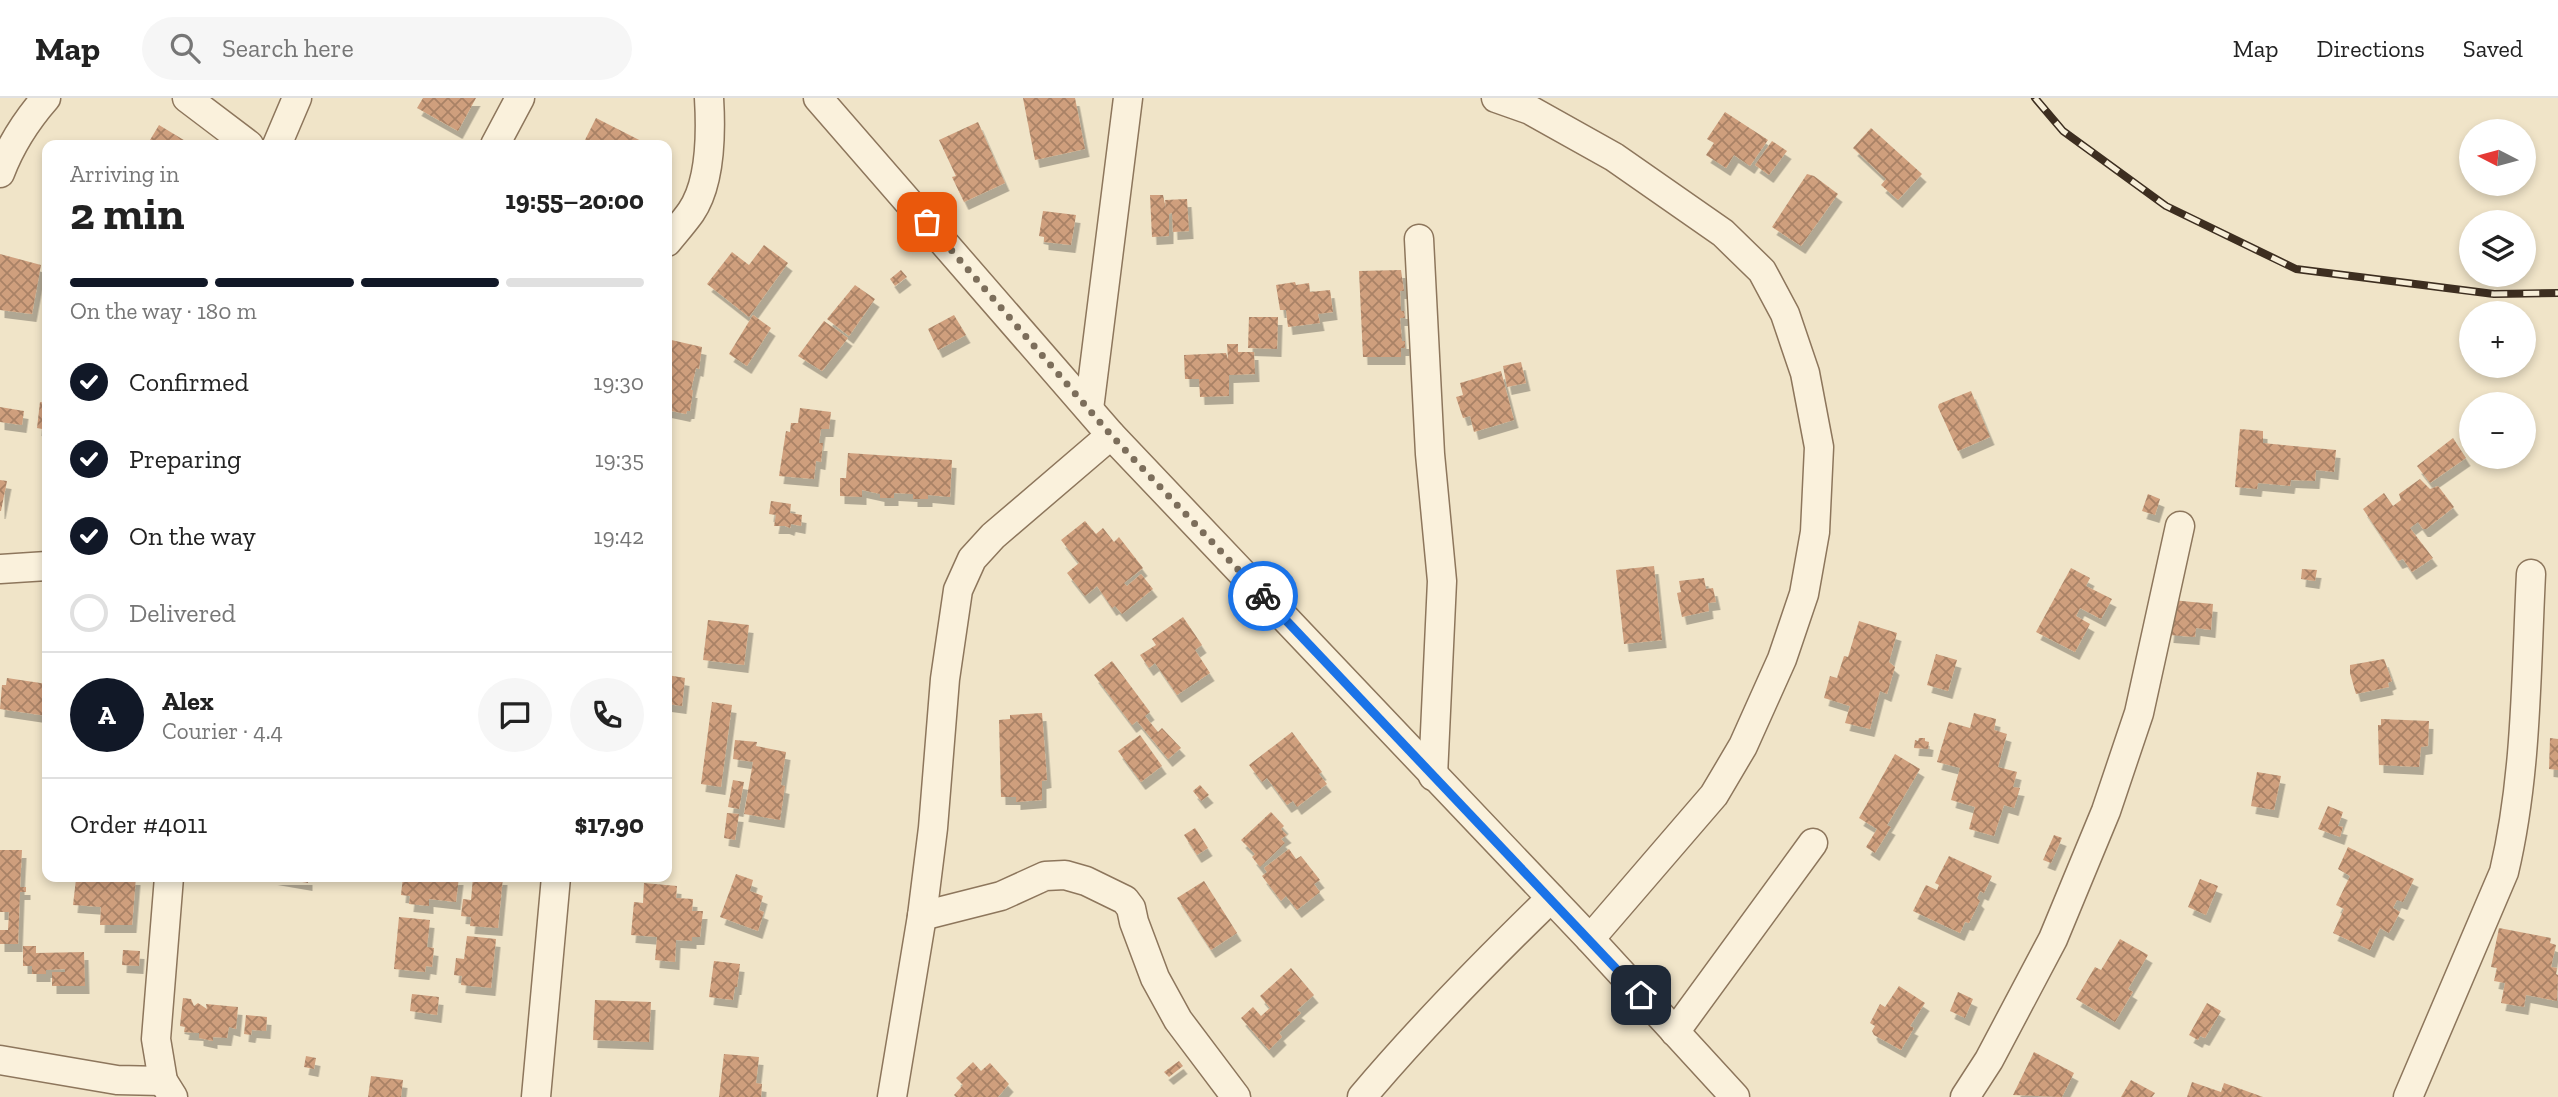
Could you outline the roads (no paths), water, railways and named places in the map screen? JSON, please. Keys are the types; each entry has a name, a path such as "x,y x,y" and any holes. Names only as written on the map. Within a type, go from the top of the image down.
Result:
{"street":[{"path":"0,173 20,129 46,98"},
{"path":"187,98 242,140"},
{"path":"279,140 297,98"},
{"path":"498,140 520,98"},
{"path":"672,236 693,210 704,176 711,139 709,98"},
{"path":"818,98 1111,435 1590,939 1735,1097"},
{"path":"1089,409 1128,98"},
{"path":"1496,98 1530,110 1614,157 1723,233 1762,271 1786,314 1805,373 1819,447 1815,532 1804,594 1782,659 1743,746 1714,795 1590,939"},
{"path":"1419,239 1430,454 1442,581 1433,776"},
{"path":"892,1097 922,916 933,828 945,679 958,590 972,559 993,536 1111,435"},
{"path":"1965,1097 1989,1060 2053,939 2106,811 2139,713 2180,526"},
{"path":"0,569 42,566"},
{"path":"2408,1097 2504,872 2510,846 2523,732 2532,574"},
{"path":"1675,1032 1812,843"},
{"path":"922,916 1001,896 1045,876 1065,875 1125,900 1131,908 1155,978 1178,1020 1236,1097"},
{"path":"0,1060 168,1089 156,1039 169,882"},
{"path":"536,1097 556,882"},
{"path":"1362,1097 1438,1012 1551,898"}],"railway":[{"path":"2035,98 2063,131 2166,206 2296,269 2494,294 2558,293"}]}
